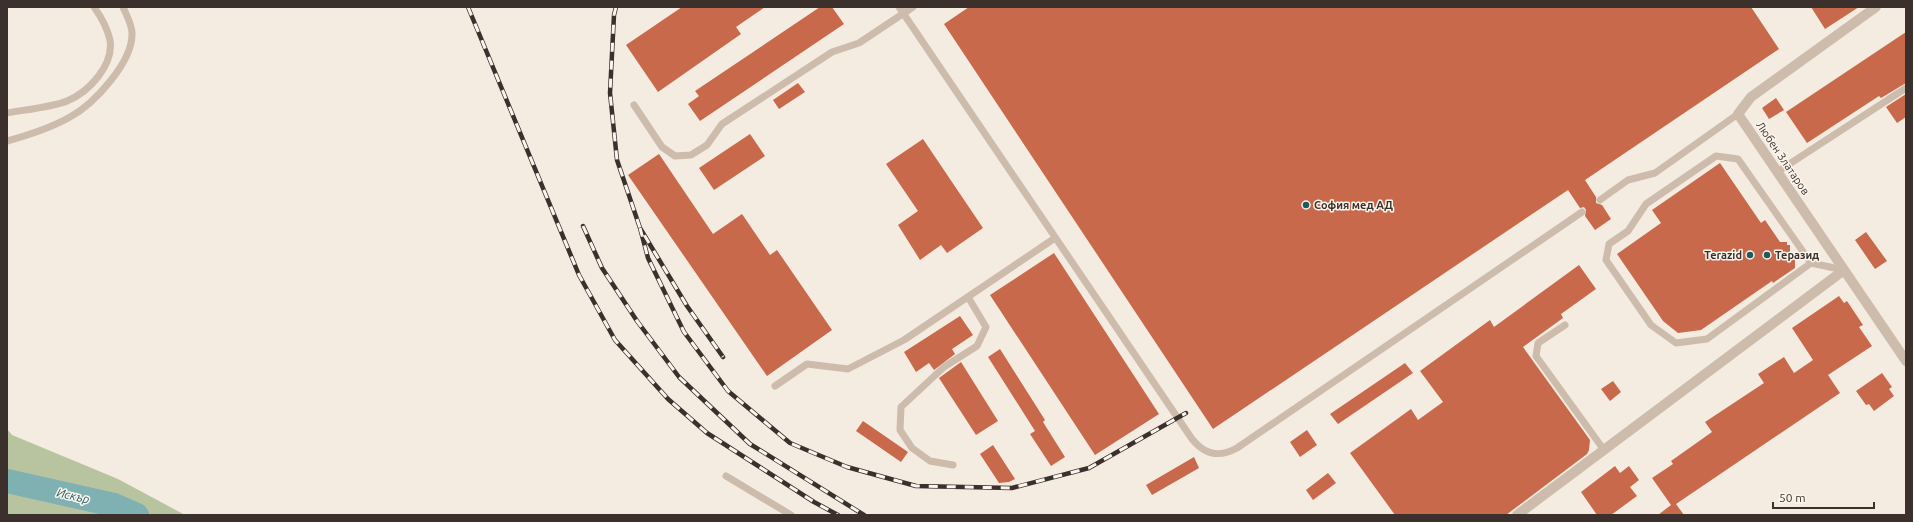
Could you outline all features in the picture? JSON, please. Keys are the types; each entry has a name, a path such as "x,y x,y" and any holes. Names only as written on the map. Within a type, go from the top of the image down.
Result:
{"street":[{"path":"1738,114 1751,97 1876,7"},
{"name":"Любен Златаров","path":"1738,114 1906,361"},
{"path":"1517,515 1844,270"}],"lane":[{"path":"7,113 67,102 86,90 100,74 108,60 110,42 106,24 94,7"},
{"path":"7,141 33,134 71,117 87,105 110,80 128,56 133,32 123,7"},
{"path":"634,105 662,147 675,156 692,155 707,145 722,124 832,52 859,43 901,10 912,7"},
{"path":"901,10 1192,439 1198,447 1207,453 1218,455 1228,453 1237,448 1582,212"},
{"path":"1777,172 1906,88"},
{"path":"1600,200 1628,180 1655,173 1738,114"},
{"path":"1811,263 1707,339 1676,343 1651,325 1606,260 1609,244 1628,231 1646,204 1716,156 1738,159 1811,263 1844,270"},
{"path":"775,386 807,364 848,369 904,340 1055,238"},
{"path":"953,465 930,461 912,448 900,430 901,407 944,368 977,346 986,327 968,297"},
{"path":"1565,325 1538,343 1536,356 1604,450"},
{"path":"726,476 791,515"}],"green space":[{"path":"7,429 12,435 118,479 185,515 7,515"}],"building":[{"path":"682,7 765,7 736,27 741,34 658,92 626,45"},
{"path":"820,7 832,7 844,24 700,121 688,104 699,96 695,91"},
{"name":"София мед АД","path":"969,7 1751,7 1779,49 1585,180 1596,197 1596,203 1602,205 1611,219 1595,230 1585,216 1586,210 1584,207 1580,208 1568,190 1213,429 944,24"},
{"path":"1811,7 1859,7 1825,29"},
{"path":"1906,32 1906,83 1881,98 1879,96 1807,143 1786,112"},
{"path":"798,83 805,92 779,109 773,100"},
{"path":"1906,94 1906,117 1897,123 1886,107"},
{"path":"1776,98 1784,110 1769,119 1762,108"},
{"path":"750,134 765,156 714,190 699,168"},
{"path":"923,139 983,228 947,253 941,245 920,260 898,225 918,211 886,164"},
{"path":"659,154 713,234 742,214 770,255 777,250 832,330 767,376 628,175"},
{"path":"1720,163 1761,223 1765,220 1780,242 1787,242 1787,245 1790,245 1790,253 1792,253 1792,257 1795,257 1795,268 1773,283 1772,281 1701,330 1678,333 1663,321 1617,254 1661,223 1652,210"},
{"path":"1866,232 1887,261 1875,269 1855,240"},
{"path":"1054,253 1159,414 1095,455 990,295"},
{"path":"1579,265 1596,289 1561,314 1563,318 1523,347 1590,440 1587,454 1506,515 1395,515 1350,453 1411,409 1418,420 1443,402 1420,371 1490,320 1494,327"},
{"path":"1839,296 1844,303 1847,301 1863,325 1859,327 1872,346 1828,375 1840,393 1676,504 1684,515 1658,515 1671,505 1652,478 1673,464 1671,461 1712,432 1705,422 1764,383 1758,374 1784,357 1794,373 1813,360 1792,328"},
{"path":"960,316 973,335 952,349 955,354 934,370 929,363 916,372 904,352"},
{"path":"1000,349 1045,420 1043,422 1065,457 1051,466 1030,434 1035,431 988,357"},
{"path":"961,362 998,421 976,435 939,378"},
{"path":"1405,363 1413,373 1338,424 1330,414"},
{"path":"1882,373 1892,387 1889,389 1894,396 1874,411 1869,404 1866,405 1856,391"},
{"path":"1613,381 1621,392 1610,401 1601,389"},
{"path":"863,421 908,452 901,462 856,431"},
{"path":"1307,430 1317,445 1300,457 1290,442"},
{"path":"993,445 1015,479 1009,482 999,483 980,454"},
{"path":"1194,457 1199,468 1152,495 1146,485"},
{"path":"1615,466 1620,473 1629,466 1639,480 1630,487 1637,496 1611,515 1597,515 1581,492"},
{"path":"1328,473 1336,483 1313,500 1306,490"}],"waterway":[{"name":"Искър","path":"7,481 114,505 137,515"}],"railway":[{"path":"468,7 579,275 615,340 668,399 707,433 814,502 838,515"},
{"path":"616,7 614,15 610,93 617,160 640,228 687,306 723,357"},
{"path":"583,226 602,268 637,321 679,377 750,444 864,515"},
{"path":"640,228 648,258 684,332 728,391 790,443 847,467 916,486 1012,488 1089,468 1186,413"}],"place":[{"name":"София мед АД","path":"1306,205"},
{"name":"Terazid","path":"1750,255"},
{"name":"Теразид","path":"1767,255"}]}
